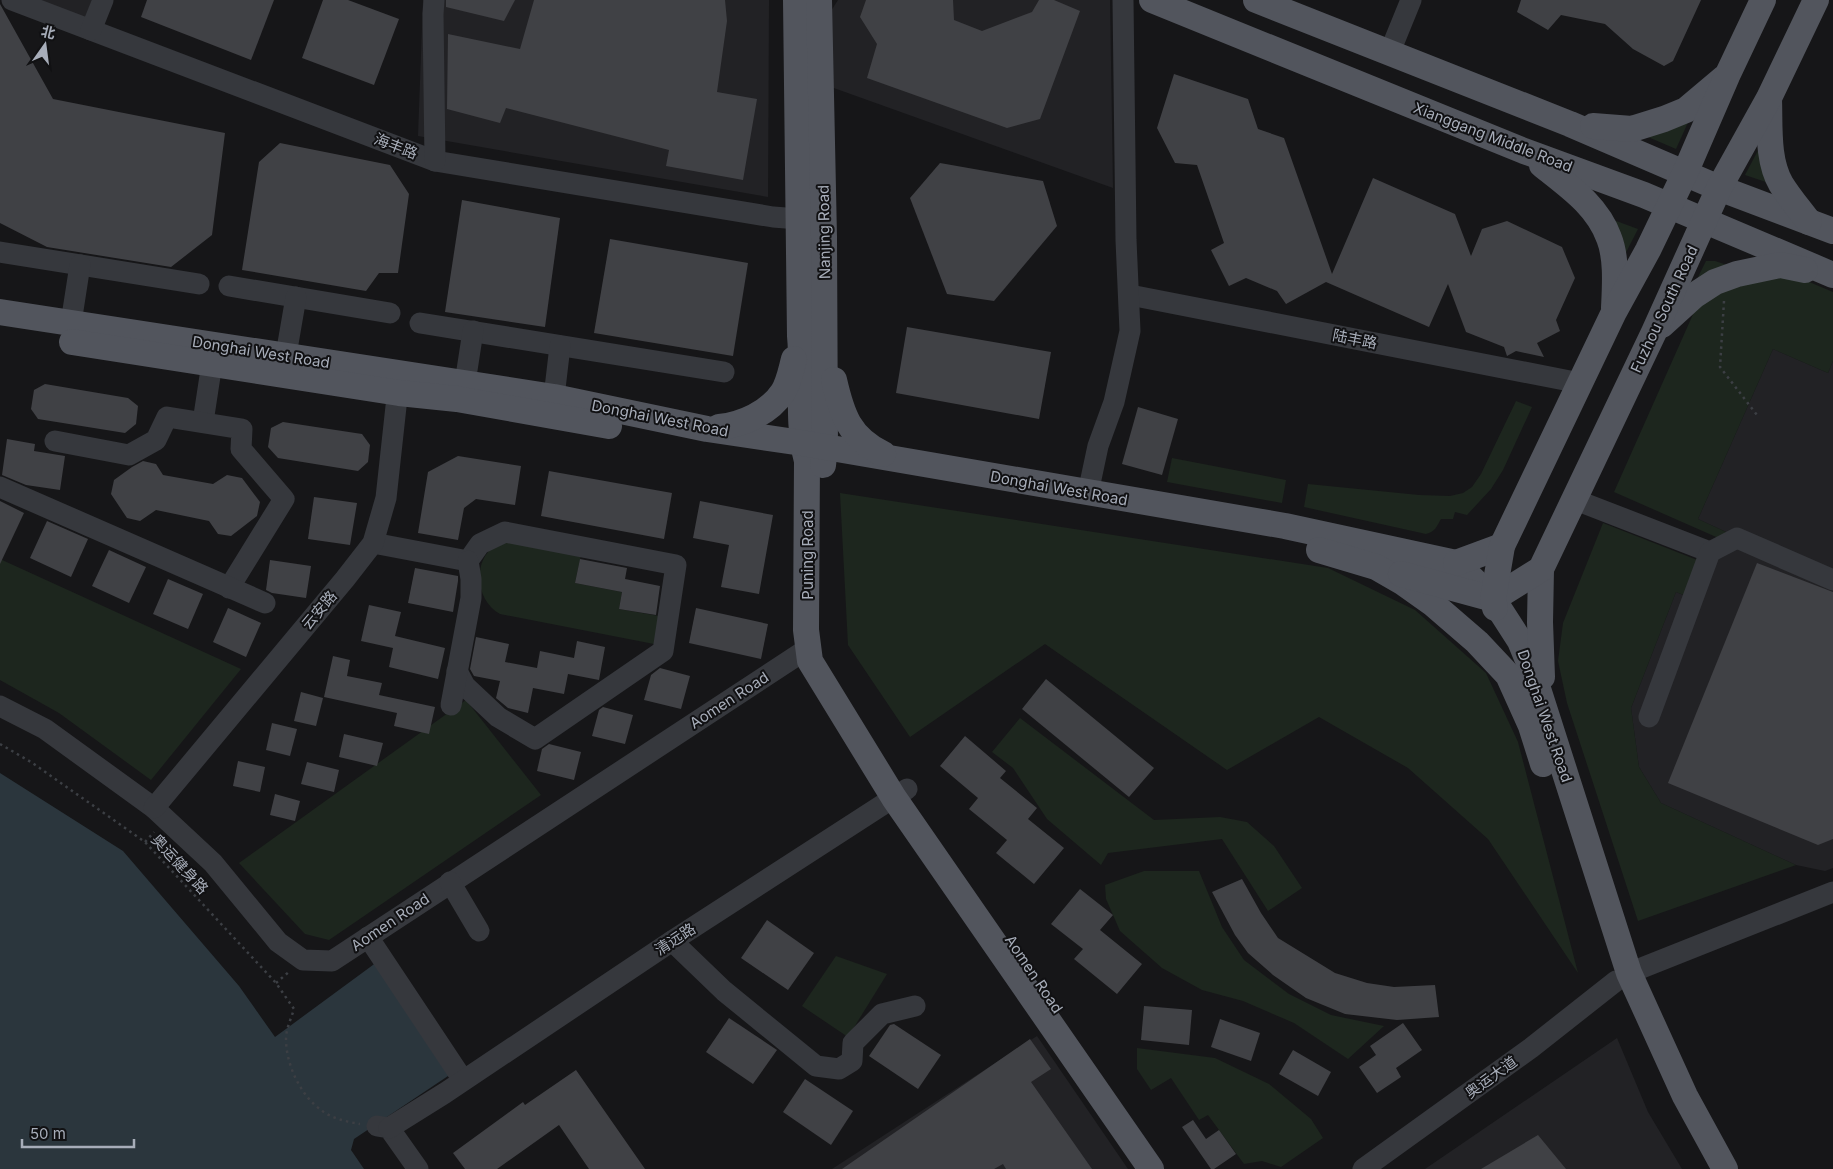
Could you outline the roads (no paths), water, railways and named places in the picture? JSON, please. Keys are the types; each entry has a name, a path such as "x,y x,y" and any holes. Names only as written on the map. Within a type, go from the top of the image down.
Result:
{"main road":[{"name":"Nanjing Road","path":"796,0 799,219 812,336"},
{"name":"Nanjing Road","path":"814,454 812,336 822,103 819,0"},
{"name":"Xianggang Middle Road","path":"1152,0 1524,151 1644,195 1832,274"},
{"path":"1256,0 1570,124 1719,188 1821,227"},
{"path":"1508,675 1493,599 1502,546 1614,312 1685,173 1727,76 1763,0"},
{"name":"Fuzhou South Road","path":"1541,569 1654,332 1719,188 1769,98 1816,0"},
{"path":"1570,124 1632,129 1686,110 1727,76"},
{"path":"1769,98 1770,140 1773,164 1781,183 1821,227"},
{"path":"1524,151 1581,197 1598,215 1610,239 1615,274 1614,312"},
{"path":"1654,332 1695,295 1715,282 1737,274 1780,265 1832,274"},
{"name":"Donghai West Road","path":"0,312 286,355 399,383 457,400 814,454 1280,540 1376,567 1402,582 1433,604 1477,642 1508,675 1530,726 1669,1101 1707,1169"},
{"name":"Donghai West Road","path":"0,331 212,364 399,383 465,383 554,397 707,429 814,454 895,460 1285,526 1456,563 1493,599 1520,641 1545,710 1623,977 1684,1096 1725,1169"},
{"path":"707,429 743,422 766,410 784,391 812,336"},
{"path":"812,336 843,412 859,439 869,447 895,460"},
{"name":"Puning Road","path":"814,454 824,598 815,644"},
{"path":"1456,563 1502,546"},
{"path":"1376,567 1493,599 1541,569"},
{"path":"1541,569 1540,622 1545,710"},
{"name":"Aomen Road","path":"815,644 824,652 900,793 1151,1169"},
{"name":"Aomen Road","path":"900,793 1168,1169"}],"street":[{"name":"海丰路","path":"12,0 435,160 773,217 799,219"},
{"path":"91,30 103,0"},
{"path":"434,0 435,160"},
{"path":"1088,494 1098,446 1114,402 1130,331 1130,295 1126,240 1123,0"},
{"path":"1389,54 1411,0"},
{"path":"0,252 199,284"},
{"path":"71,323 80,265"},
{"path":"229,286 390,314"},
{"name":"陆丰路","path":"1130,295 1580,383"},
{"path":"286,355 296,297"},
{"path":"420,323 724,372"},
{"path":"465,383 473,332"},
{"path":"554,397 560,346"},
{"path":"203,422 212,364"},
{"name":"云安路","path":"154,808 345,579 373,542 386,498 399,383"},
{"path":"55,441 129,455 156,440 167,417 242,429 241,449 284,498 230,588"},
{"path":"0,488 265,603"},
{"path":"1573,499 1710,552"},
{"path":"451,705 457,671 471,598 471,579 468,561 480,544 505,532 676,565 663,651 535,739 498,717 465,686 457,671"},
{"path":"1649,717 1710,552 1737,538 1833,580"},
{"path":"373,542 468,561"},
{"name":"Aomen Road","path":"0,706 45,729 154,808 213,862 278,942 302,960 332,961 815,644"},
{"name":"清远路","path":"418,1169 383,1127 445,1093 672,941 900,793"},
{"path":"450,882 479,931"},
{"name":"奥运大道","path":"1363,1169 1531,1048 1623,977 1833,892"},
{"path":"368,936 463,1080"},
{"path":"672,941 724,991 816,1066 839,1069 852,1062 853,1043 882,1014 915,1006"}]}
